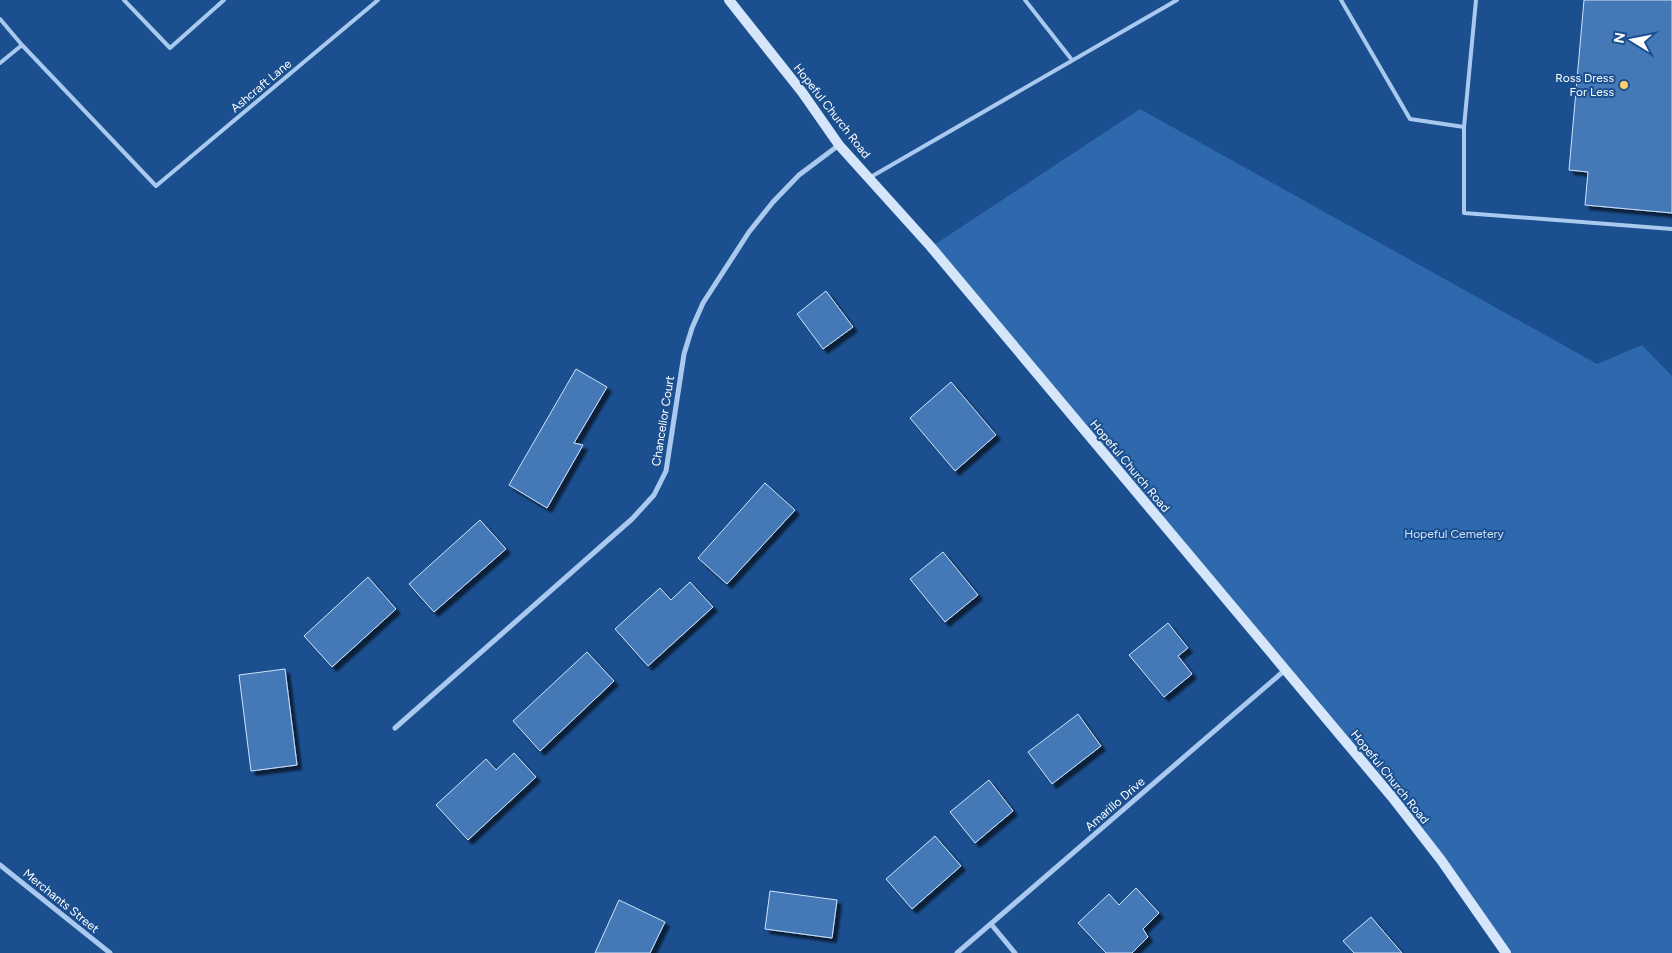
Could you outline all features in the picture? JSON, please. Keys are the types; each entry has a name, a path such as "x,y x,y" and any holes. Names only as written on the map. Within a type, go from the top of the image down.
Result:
{"main road":[{"name":"Hopeful Church Road","path":"729,0 802,92 839,145 931,247 1392,797 1441,860 1506,953"}],"street":[{"name":"Chancellor Court","path":"395,728 632,519 654,495 666,471 684,354 692,328 703,303 749,232 773,202 799,175 839,145"},
{"name":"Amarillo Drive","path":"958,953 1285,670"},
{"name":"Merchants Street","path":"0,865 110,953"},
{"path":"991,924 1015,953"}],"lane":[{"path":"124,0 170,48 224,0"},
{"name":"Ashcraft Lane","path":"22,45 156,186 378,0"},
{"path":"1025,0 1072,60"},
{"path":"868,178 1177,0"},
{"path":"1341,0 1410,119 1464,127"},
{"path":"1476,0 1464,127 1464,213 1672,230"},
{"path":"0,19 22,45 0,63"}],"green space":[{"name":"Hopeful Cemetery","path":"1140,109 1597,364 1642,345 1672,376 1672,953 1506,953 1441,860 931,247"}],"building":[{"name":"Ross Dress For Less","path":"1584,0 1672,0 1672,213 1585,205 1588,172 1569,170"},
{"path":"826,291 853,327 823,349 797,314"},
{"path":"576,369 607,387 574,443 583,445 547,508 509,485"},
{"path":"951,382 996,435 955,471 910,418"},
{"path":"765,483 795,510 727,584 698,558"},
{"path":"480,520 506,549 434,612 409,584"},
{"path":"943,552 978,595 945,622 910,579"},
{"path":"368,577 396,609 332,667 304,636"},
{"path":"690,582 713,607 648,666 615,629 660,588 671,600"},
{"path":"1168,623 1188,648 1178,656 1192,674 1164,697 1129,655"},
{"path":"587,652 614,681 540,751 513,721"},
{"path":"285,669 297,765 251,771 239,675"},
{"path":"1078,714 1101,746 1052,784 1028,752"},
{"path":"514,753 536,777 468,840 436,805 486,759 496,770"},
{"path":"989,780 1013,811 975,843 950,812"},
{"path":"935,836 961,866 912,909 886,879"},
{"path":"1136,888 1159,913 1143,929 1148,937 1132,953 1106,953 1078,923 1109,894 1119,905"},
{"path":"770,891 837,900 832,938 765,929"},
{"path":"619,900 665,922 650,953 595,953"},
{"path":"1371,917 1402,953 1354,953 1343,941"}],"place":[{"name":"Ross Dress For Less","path":"1624,85"}]}
